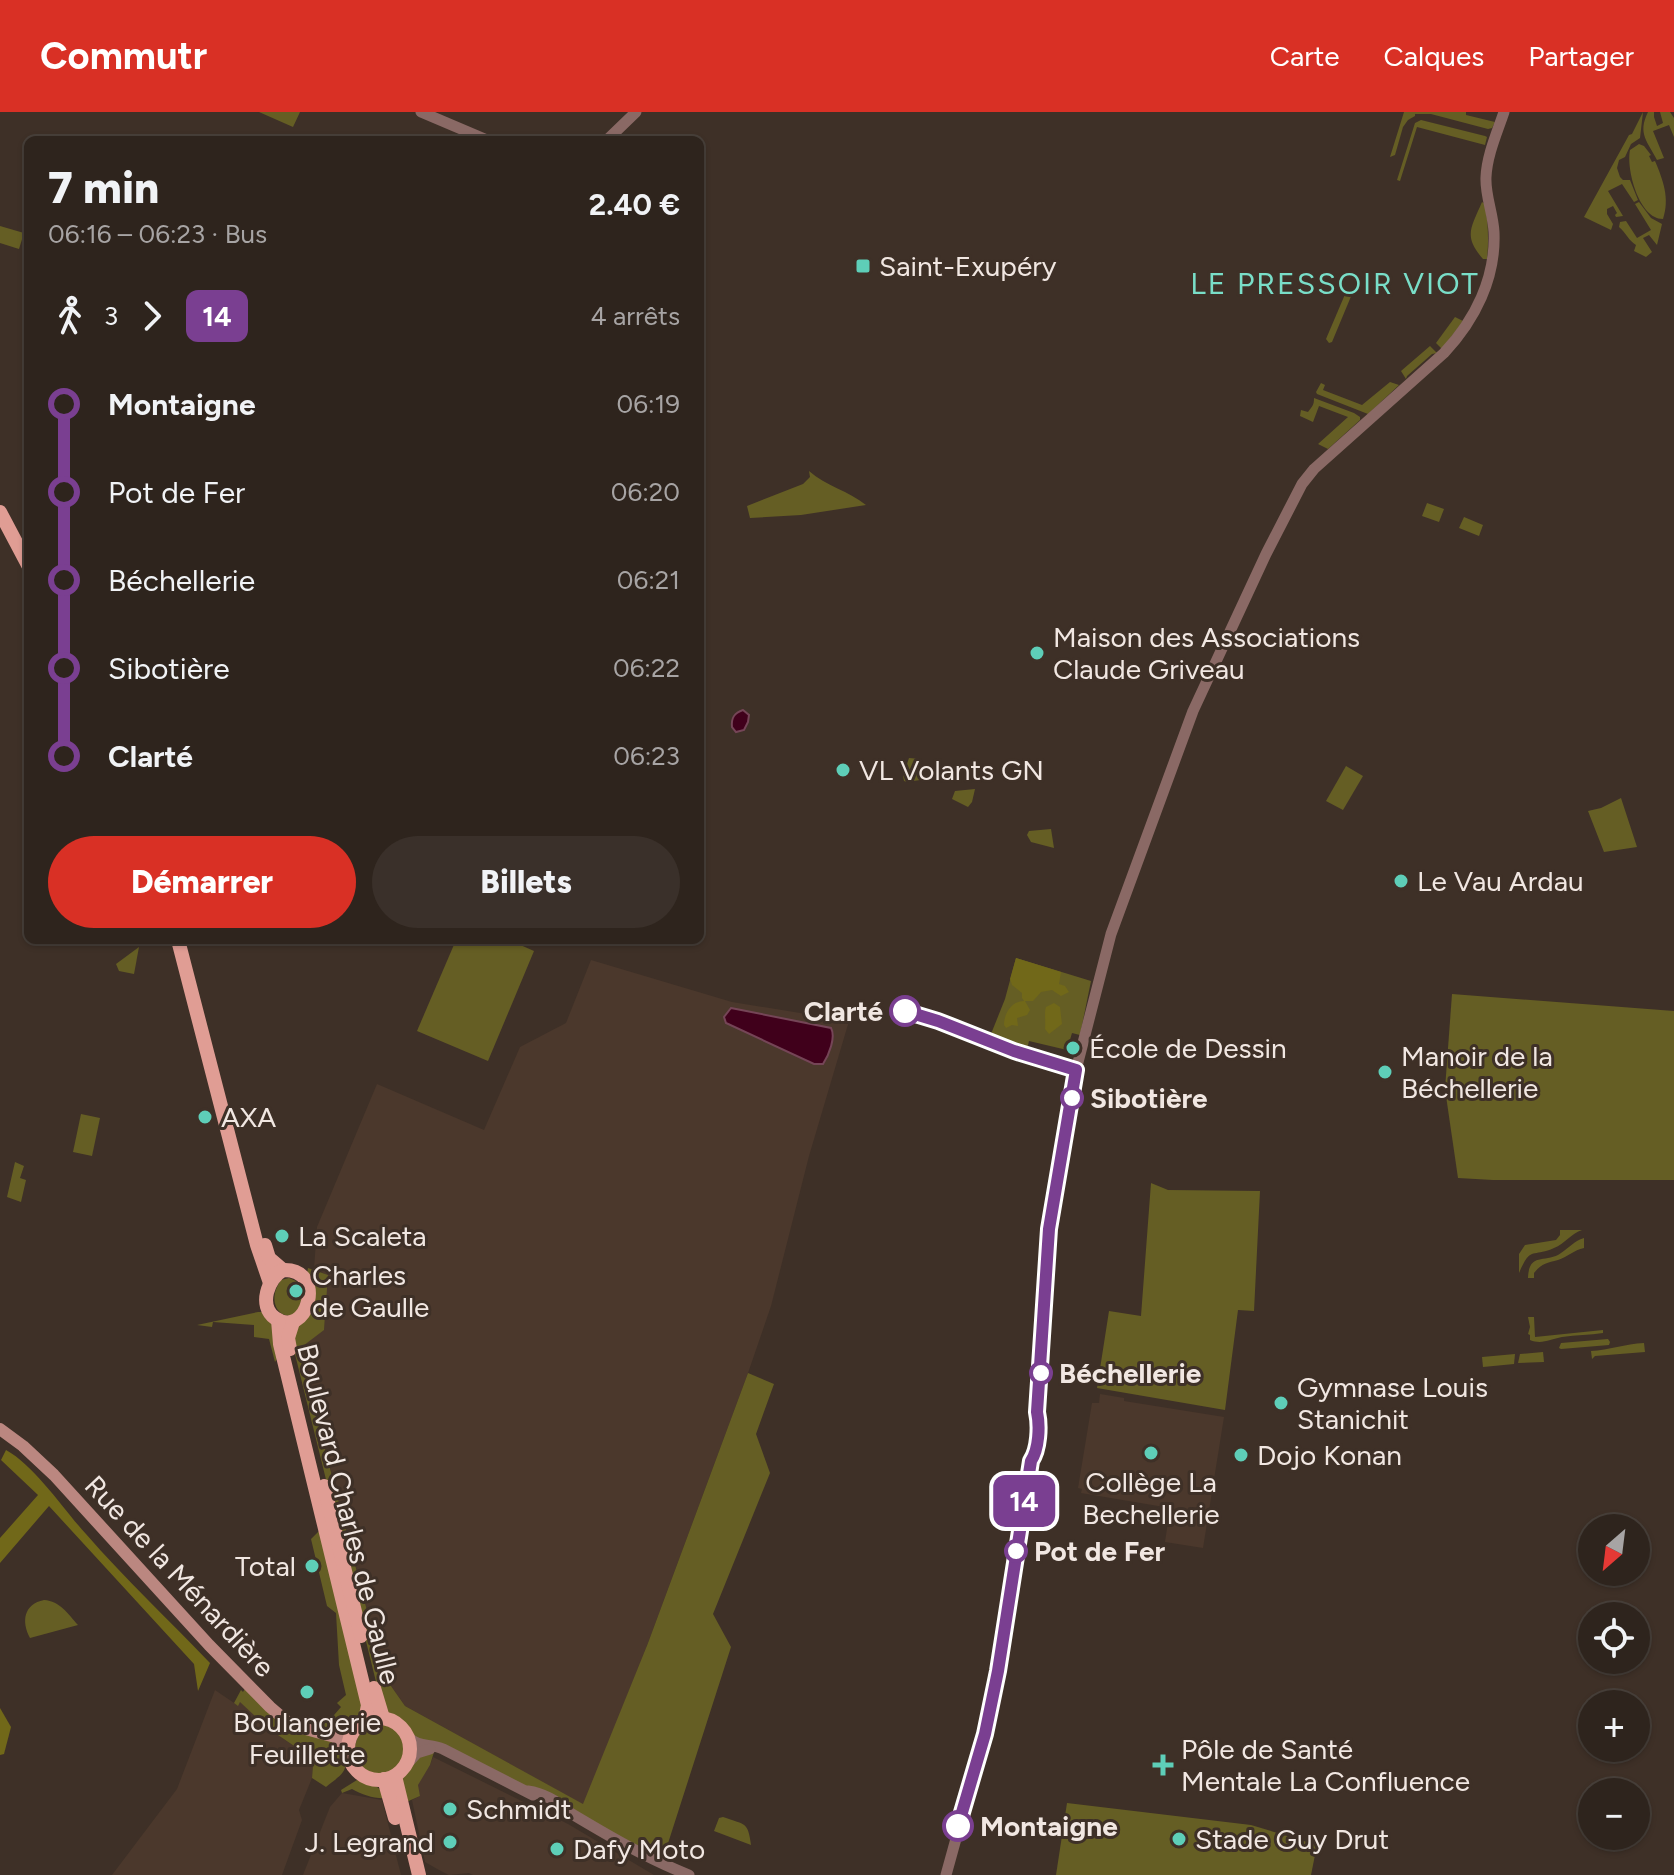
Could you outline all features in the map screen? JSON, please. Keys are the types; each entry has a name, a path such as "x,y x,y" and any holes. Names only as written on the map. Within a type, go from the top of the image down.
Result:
{"main road":[{"path":"0,512 24,557"},
{"path":"179,944 253,1232 270,1283"},
{"path":"187,944 269,1258 283,1270"},
{"path":"283,1270 301,1273 307,1285 306,1308 300,1318 293,1322 278,1320 268,1309 270,1283 274,1275 283,1270"},
{"name":"Boulevard Charles de Gaulle","path":"278,1320 287,1374 368,1705 365,1721"},
{"name":"Boulevard Charles de Gaulle","path":"293,1322 289,1333 290,1348 377,1704 383,1718"},
{"name":"Rue de la Ménardière","path":"0,1429 54,1475 270,1707 291,1725 335,1737 353,1733"},
{"path":"383,1718 398,1724 408,1737 410,1753 407,1764 390,1778 368,1778 358,1772 351,1762 349,1741 365,1721 383,1718"},
{"name":"Rue de la Ménardière","path":"335,1737 348,1750"},
{"path":"390,1778 410,1875"},
{"path":"390,1778 419,1875"}],"street":[{"path":"421,112 478,136"},
{"path":"611,136 636,112"},
{"path":"946,1875 985,1734 1006,1625 1011,1579 1039,1422 1037,1412 1049,1229 1076,1070 1111,934 1185,733 1260,565 1302,484 1314,469 1453,344 1482,300 1494,248 1487,169 1504,112"},
{"path":"408,1737 420,1745 437,1746 689,1875"},
{"path":"407,1764 417,1753 429,1749 457,1757"},
{"path":"613,1838 637,1857 672,1875"}],"shaded area":[{"path":"259,112 300,112 293,127"},
{"path":"1404,112 1466,112 1466,115 1495,122 1488,129 1431,114 1415,114 1403,127 1395,155 1390,157"},
{"path":"1643,112 1640,138 1631,144 1617,168 1623,180 1630,180 1638,200 1634,202 1622,184 1608,191 1623,216 1616,217 1613,206 1607,209 1613,224 1611,230 1584,217"},
{"path":"1648,112 1654,112 1657,126 1663,123 1660,112 1670,112 1674,118 1674,137 1669,125 1653,131 1664,158 1657,160 1644,132"},
{"path":"1421,120 1485,136 1485,145 1417,127 1400,181 1397,180 1415,123"},
{"path":"1639,144 1651,155 1652,162 1655,161 1663,182 1666,204 1663,219 1647,211 1632,180 1630,150"},
{"path":"1482,202 1485,204 1487,224 1487,259 1483,259 1471,238 1472,225"},
{"path":"1639,202 1651,218 1662,224 1657,245 1649,235 1643,238 1652,252 1646,257 1634,251 1636,245 1619,227 1620,222 1626,221 1637,238 1651,230 1635,204"},
{"path":"0,226 24,233 19,249 0,243"},
{"path":"1349,291 1352,294 1329,343 1326,339"},
{"path":"1455,317 1463,321 1442,349 1436,343"},
{"path":"1430,346 1437,353 1432,354 1406,379 1401,371"},
{"path":"1390,382 1399,385 1368,414 1316,392 1321,383 1325,385 1323,390 1362,405"},
{"path":"1314,398 1360,417 1328,449 1318,444 1348,417 1319,406 1313,422 1300,416 1301,410 1308,412"},
{"path":"809,471 866,505 801,515 750,518 747,506 803,484 810,477"},
{"path":"1427,503 1444,509 1439,522 1422,516"},
{"path":"1464,517 1483,525 1479,536 1459,528"},
{"path":"743,710 749,715 748,722 744,730 736,732 732,727 733,718"},
{"path":"909,758 920,759 923,776 920,780 904,781"},
{"path":"1346,766 1363,776 1343,810 1326,801"},
{"path":"975,789 968,807 952,799 955,791"},
{"path":"1621,798 1637,847 1604,852 1588,811"},
{"path":"1051,829 1054,848 1031,842 1027,835 1029,831"},
{"path":"454,944 518,944 534,951 488,1061 417,1031"},
{"path":"139,947 134,974 119,971 116,964"},
{"path":"1016,958 1091,981 1080,1035 1072,1033 1067,1050 1029,1041 1027,1049 991,1034"},
{"path":"1016,958 1061,972 1059,984 1069,992 1061,996 1052,990 1041,992 1033,1001 1025,1001 1030,1010 1027,1015 1017,1018 1018,1026 1006,1028 1004,1021 1007,1012 1016,1003 1024,1001 1022,993 1010,979"},
{"path":"591,960 732,1002 849,1021 809,1156 771,1306 648,1643 584,1805 405,1706 384,1676 299,1348 324,1329 327,1275 314,1269 317,1227 377,1084 484,1130 520,1047 566,1023"},
{"path":"1452,994 1674,1011 1674,1180 1458,1178 1445,1089"},
{"path":"1054,1003 1060,1007 1062,1024 1049,1034 1045,1029 1045,1009"},
{"path":"731,1008 831,1028 832,1041 823,1064 814,1064 726,1023 724,1017"},
{"path":"81,1114 100,1118 92,1156 73,1152"},
{"path":"15,1162 24,1166 20,1178 26,1180 21,1202 7,1197"},
{"path":"1151,1183 1168,1190 1260,1191 1254,1311 1238,1310 1225,1410 1097,1388 1109,1311 1141,1316"},
{"path":"1560,1230 1582,1230 1558,1246 1530,1255 1519,1273 1519,1254 1525,1245 1556,1240"},
{"path":"1584,1238 1584,1248 1542,1265 1534,1273 1534,1278 1528,1278 1531,1264 1535,1261 1555,1256"},
{"path":"308,1268 328,1275 324,1330 299,1349 384,1676 405,1706 583,1804 648,1643 748,1373 774,1384 756,1434 770,1473 713,1614 731,1647 662,1862 602,1828 417,1741 401,1720 390,1715 382,1706 291,1338 299,1323"},
{"path":"289,1278 302,1289 301,1301 295,1313 284,1315 274,1298 281,1280"},
{"path":"265,1312 272,1321 279,1356 275,1362 269,1339 254,1337 254,1325 213,1322 212,1327 197,1325"},
{"path":"1528,1317 1534,1317 1535,1337 1603,1330 1603,1333 1534,1341 1528,1334"},
{"path":"1608,1339 1609,1345 1559,1348 1561,1343"},
{"path":"1644,1343 1645,1352 1595,1356 1592,1359 1591,1351"},
{"path":"1543,1352 1544,1362 1518,1363 1520,1354"},
{"path":"1515,1354 1514,1364 1483,1367 1482,1357"},
{"name":"Collège La Bechellerie","path":"1100,1394 1124,1398 1124,1401 1224,1417 1203,1548 1165,1542 1170,1508 1081,1493 1082,1489 1078,1488 1092,1403 1099,1403"},
{"path":"6,1450 28,1466 101,1551 210,1663 198,1691 194,1664 49,1506 0,1563 0,1538 38,1495 1,1460"},
{"path":"321,1529 364,1715 341,1732 313,1727 316,1724 323,1726 323,1719 328,1722 341,1707 337,1703 346,1695 339,1665 336,1613 327,1606 311,1539"},
{"path":"44,1600 59,1605 78,1625 30,1638 26,1614 32,1605"},
{"path":"246,1687 276,1717 344,1749 346,1763 340,1775 326,1787 312,1778 313,1765 306,1754 269,1729 240,1702 238,1706 234,1703"},
{"path":"215,1690 237,1705 240,1701 269,1729 306,1754 313,1765 312,1778 299,1810 302,1820 282,1875 112,1875 177,1789"},
{"path":"0,1708 11,1727 4,1754 0,1755"},
{"path":"380,1724 398,1731 405,1749 398,1767 380,1774 362,1767 355,1749 362,1731"},
{"path":"434,1752 418,1785 420,1796 404,1803 400,1781 415,1758"},
{"path":"433,1757 568,1824 654,1875 449,1875 439,1870 425,1862 412,1800 420,1796 417,1785"},
{"path":"357,1780 375,1785 387,1798 369,1796 352,1789 342,1793 341,1790"},
{"path":"342,1793 382,1800 401,1875 303,1875 330,1807"},
{"name":"Stade Guy Drut","path":"1067,1803 1251,1825 1317,1845 1311,1875 1056,1875"},
{"path":"719,1818 747,1828 751,1845 714,1831"}],"bus line":[{"name":"14","path":"905,1011 1076,1070 1049,1229 1035,1455 1031,1461 1006,1625 985,1734 958,1826"}],"place":[{"name":"Saint-Exupéry","path":"863,266"},
{"name":"Maison des Associations Claude Griveau","path":"1037,653"},
{"name":"VL Volants GN","path":"843,770"},
{"name":"Le Vau Ardau","path":"1401,881"},
{"name":"Clarté","path":"905,1011"},
{"name":"École de Dessin","path":"1073,1048"},
{"name":"Manoir de la Béchellerie","path":"1385,1072"},
{"name":"Sibotière","path":"1072,1098"},
{"name":"AXA","path":"205,1117"},
{"name":"La Scaleta","path":"282,1236"},
{"name":"Charles de Gaulle","path":"296,1291"},
{"name":"Béchellerie","path":"1041,1373"},
{"name":"Gymnase Louis Stanichit","path":"1281,1403"},
{"name":"Collège La Bechellerie","path":"1151,1453"},
{"name":"Dojo Konan","path":"1241,1455"},
{"name":"Pot de Fer","path":"1016,1551"},
{"name":"Total","path":"312,1566"},
{"name":"Boulangerie Feuillette","path":"307,1692"},
{"name":"Pôle de Santé Mentale La Confluence","path":"1163,1765"},
{"name":"Schmidt","path":"450,1809"},
{"name":"Montaigne","path":"958,1826"},
{"name":"Stade Guy Drut","path":"1179,1839"},
{"name":"J. Legrand","path":"450,1842"},
{"name":"Dafy Moto","path":"557,1849"}],"district":[{"name":"LE PRESSOIR VIOT","path":"1335,283"}]}
